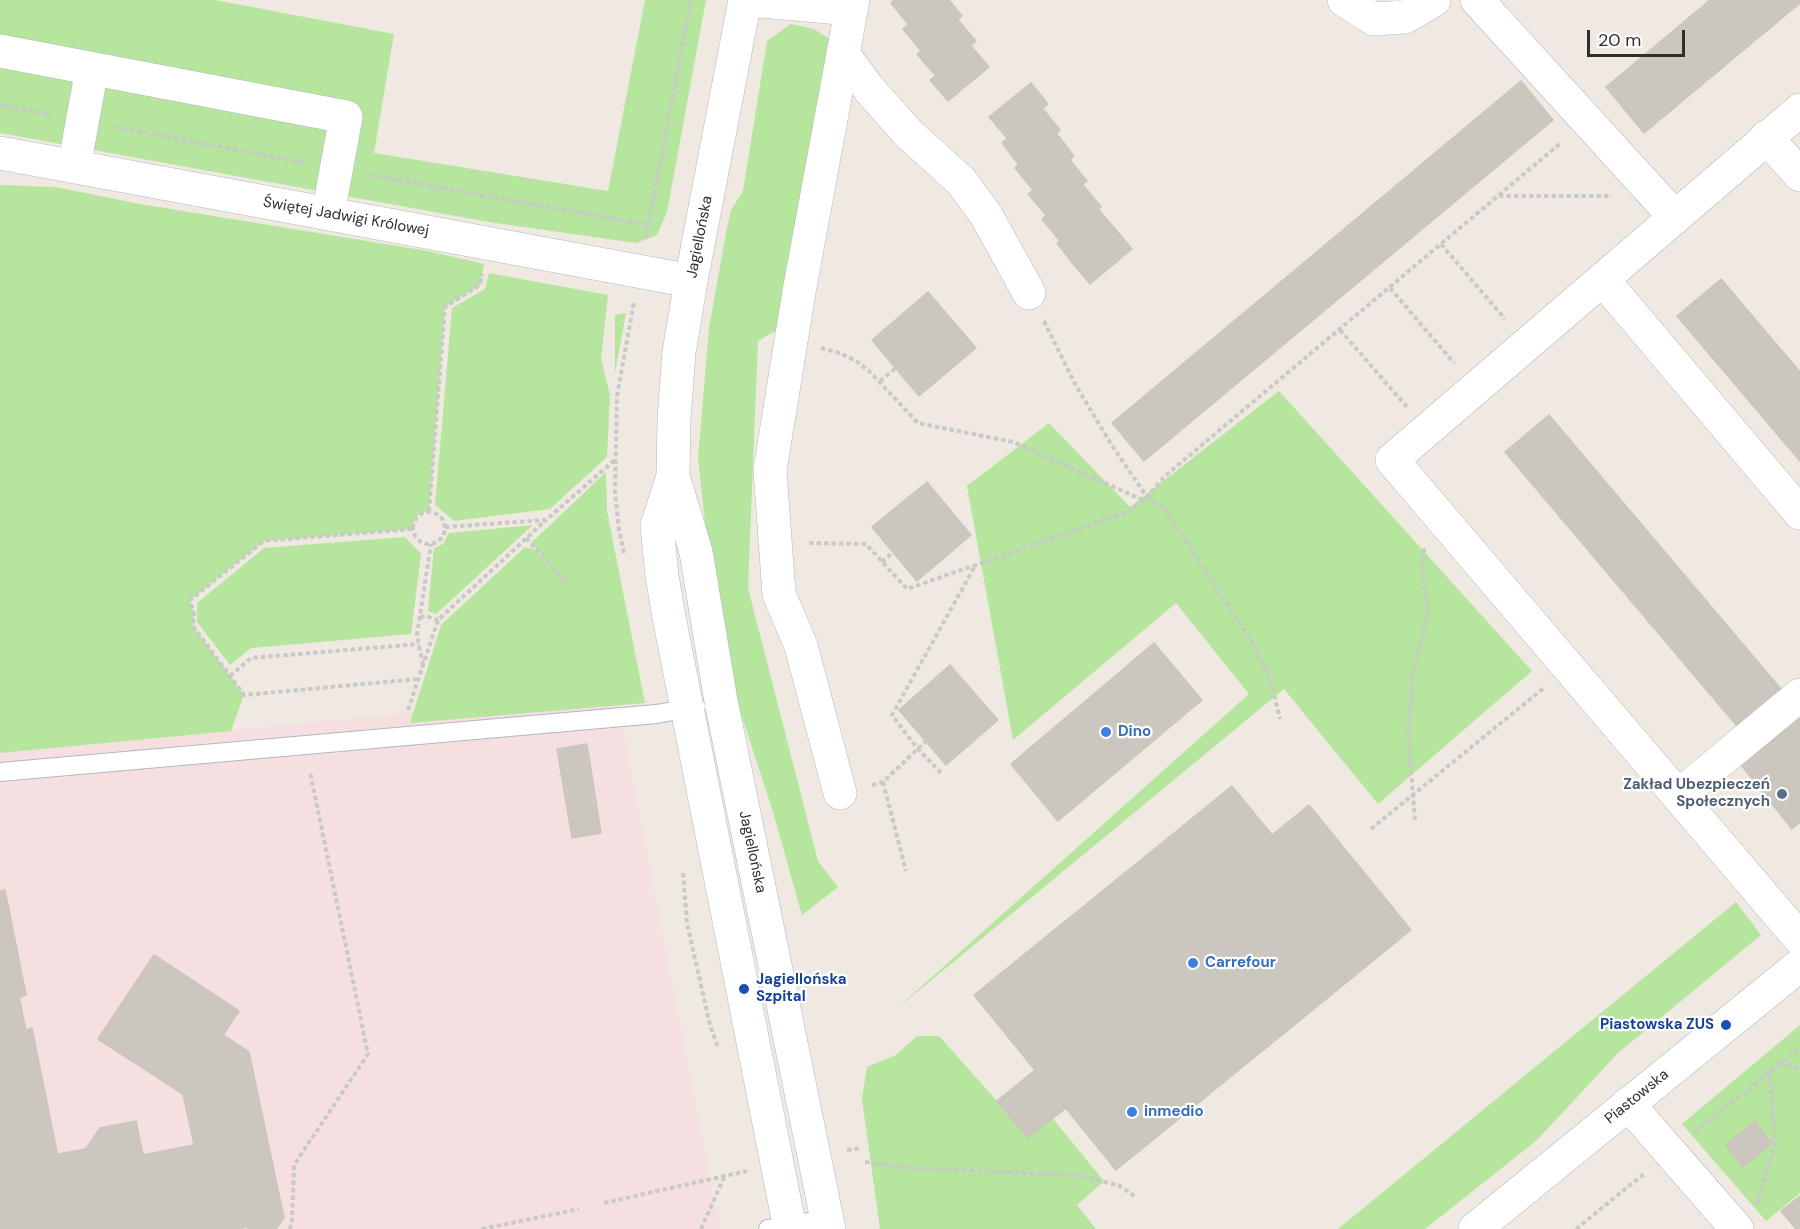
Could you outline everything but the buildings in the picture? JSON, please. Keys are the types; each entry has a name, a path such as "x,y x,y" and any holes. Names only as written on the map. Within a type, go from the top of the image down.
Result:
{"street":[{"name":"Jagiellońska","path":"745,0 691,281 680,352 674,419 673,476 657,526 662,576 783,1228"},
{"path":"750,0 852,4 790,344 771,470 779,594 801,646 840,793"},
{"path":"1344,0 1374,20 1405,17 1434,0"},
{"path":"1477,0 1665,206"},
{"path":"0,51 346,117 328,214"},
{"path":"843,54 869,89 908,133 962,181 986,215 1029,293"},
{"path":"74,167 93,69"},
{"path":"1800,110 1767,137 1665,206 1603,280 1392,460 1800,939"},
{"path":"1767,137 1800,175"},
{"name":"Świętej Jadwigi Królowej","path":"0,153 691,281"},
{"path":"1603,280 1800,513"},
{"name":"Jagiellońska","path":"673,476 696,552 721,701 828,1223"},
{"path":"1678,796 1800,695"},
{"name":"Piastowska","path":"1474,1229 1800,965"},
{"path":"1628,1104 1745,1221"}],"lane":[{"path":"0,772 656,714 721,701"},
{"path":"783,1228 828,1223"}],"path":[{"path":"644,248 691,0"},
{"path":"775,543 866,544 907,589 1130,511 1145,499 1165,477 1587,121"},
{"path":"1499,195 1665,206"},
{"path":"1441,244 1527,345"},
{"path":"429,512 445,307 480,285 484,264"},
{"path":"1390,288 1476,389"},
{"path":"1029,293 1076,384 1145,499"},
{"path":"617,396 635,295"},
{"path":"1340,330 1427,430"},
{"path":"790,344 828,349 856,361 880,381 918,423 1013,442 1164,508 1251,640 1270,678 1280,719"},
{"path":"880,381 896,368"},
{"path":"407,712 438,620 616,458"},
{"path":"1415,820 1408,734 1413,675 1428,612 1422,569 1424,542 1434,509"},
{"path":"429,512 439,515 445,527 440,539 431,544 426,544 416,538 412,529 419,514 429,512"},
{"path":"445,527 546,520"},
{"path":"412,529 264,541 190,600 194,614 193,626 244,695 418,679"},
{"path":"526,538 567,583"},
{"path":"423,665 417,635 431,544"},
{"path":"882,562 893,552"},
{"path":"941,773 917,748 892,715 975,566"},
{"path":"420,617 426,616 438,620"},
{"path":"230,676 251,658 419,644"},
{"path":"1371,829 1569,668"},
{"path":"840,793 883,782 926,741"},
{"path":"289,1229 292,1225 294,1165 368,1054 310,772"},
{"path":"883,782 906,871"},
{"path":"1779,1064 1800,1068"},
{"path":"1745,1221 1775,1144 1770,1072"},
{"path":"865,1162 939,1170 1078,1175 1120,1186 1136,1197"},
{"path":"604,1203 752,1170"},
{"path":"701,1229 725,1175"},
{"path":"482,1229 579,1209"}],"shaded area":[{"path":"616,693 720,1229 0,1229 0,753"}],"green space":[{"path":"0,0 215,0 394,34 374,153 608,191 645,0 706,0 667,212 657,235 636,243 489,222 0,133"},
{"path":"791,24 814,29 834,42 785,325 758,341 748,588 818,861 838,887 802,915 773,812 732,686 707,541 698,458 709,328 731,210 743,191 767,41"},
{"path":"0,185 56,187 140,204 428,251 484,264 480,285 445,307 429,511 419,514 412,529 264,541 190,600 194,614 193,626 244,695 231,731 0,753"},
{"path":"489,273 608,295 601,359 610,395 607,457 550,509 454,521 435,505 452,308 485,289"},
{"path":"626,313 615,373 615,315"},
{"path":"1279,391 1532,671 1378,804 1284,689 894,1011 1249,694 1176,603 1013,740 967,486 1049,423 1130,507"},
{"path":"606,472 607,511 645,703 410,723 441,625 525,547 534,549 550,565 531,543"},
{"path":"533,525 436,614 428,610 434,548 443,544 449,533"},
{"path":"405,537 421,554 411,634 251,648 230,665 197,622 197,603 264,548"},
{"path":"1736,902 1761,935 1618,1053 1537,1140 1425,1229 1338,1229"},
{"path":"1800,1025 1800,1193 1766,1221 1682,1124"},
{"path":"917,1036 939,1036 1028,1138 1053,1119 1104,1181 1077,1205 1096,1229 880,1229 862,1099 867,1067 896,1055"}],"place":[{"name":"Dino","path":"1106,732"},
{"name":"Zakład Ubezpieczeń Społecznych","path":"1782,794"},
{"name":"Carrefour","path":"1193,963"},
{"name":"Jagiellońska Szpital","path":"744,989"},
{"name":"Piastowska ZUS","path":"1726,1025"},
{"name":"inmedio","path":"1132,1112"}]}
